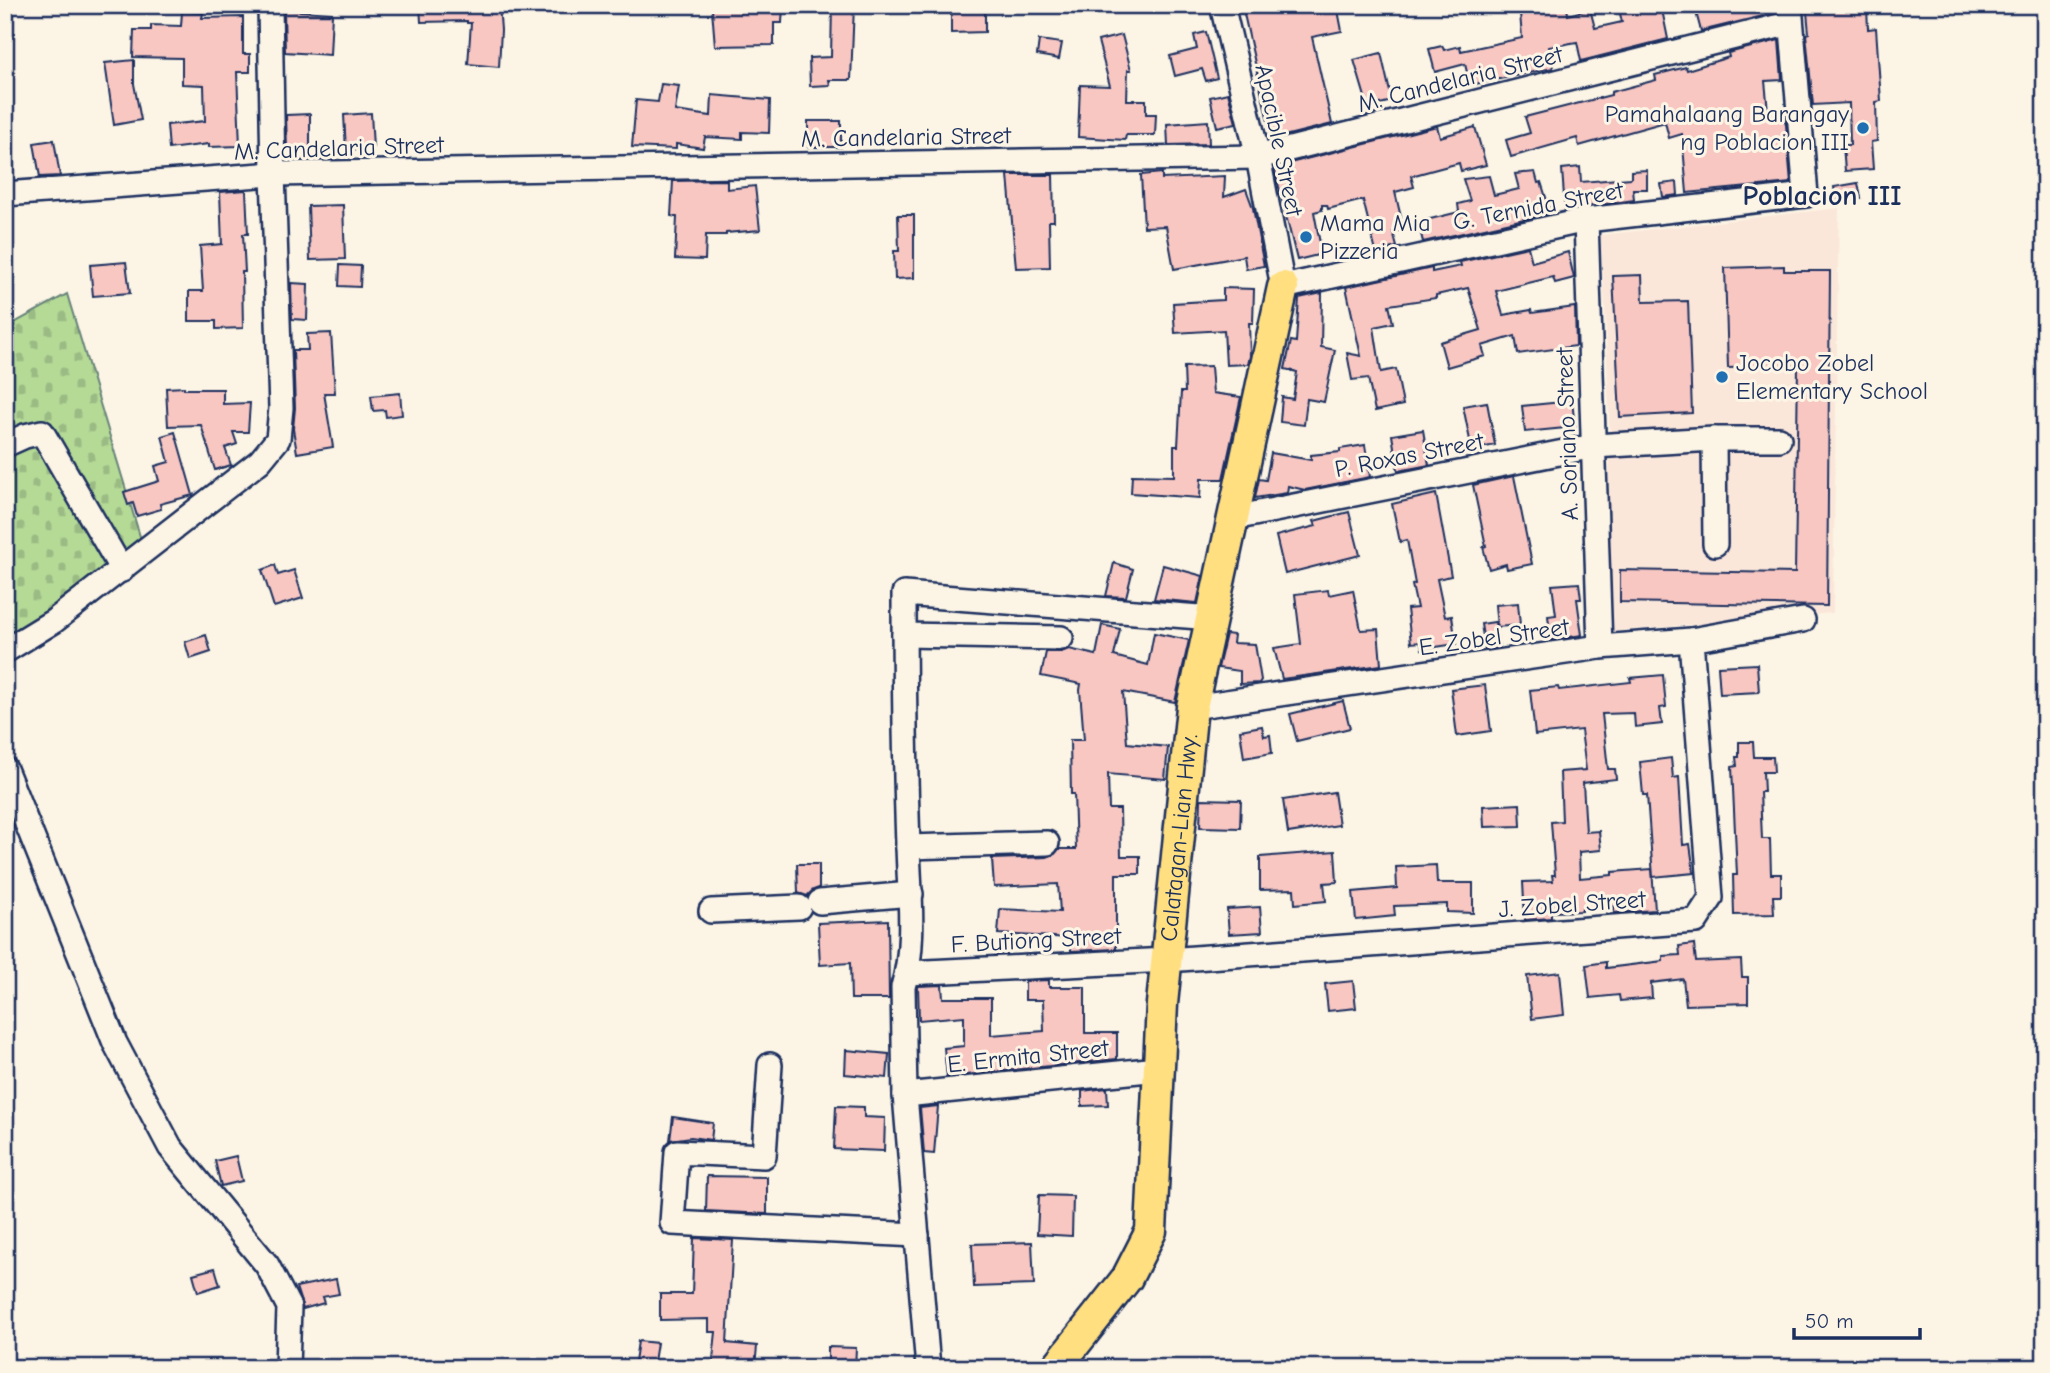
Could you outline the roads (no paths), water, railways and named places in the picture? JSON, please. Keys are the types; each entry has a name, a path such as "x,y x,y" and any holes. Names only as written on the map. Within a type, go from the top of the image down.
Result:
{"main road":[{"name":"Calatagan-Lian Hwy.","path":"1056,1368 1127,1278 1151,1231 1158,1069 1192,707 1283,287"}],"street":[{"path":"5,651 54,621 122,570 261,461 278,439 281,408 272,174 270,5"},
{"name":"Apacible Street","path":"1222,5 1258,157 1283,287"},
{"name":"M. Candelaria Street","path":"5,194 272,174 1258,157 1791,14"},
{"name":"G. Ternida Street","path":"1283,287 1586,220 1806,195 1791,14"},
{"name":"A. Soriano Street","path":"1586,220 1600,648"},
{"path":"5,445 42,432 122,570"},
{"path":"1714,439 1715,544"},
{"name":"P. Roxas Street","path":"1234,517 1594,446 1714,439 1779,439"},
{"path":"928,1368 905,1095 902,988 907,973 911,894 904,594 1212,618"},
{"name":"E. Zobel Street","path":"1192,707 1600,648 1691,640 1803,620"},
{"path":"904,635 1061,638"},
{"name":"J. Zobel Street","path":"1167,960 1696,921 1711,898 1691,640"},
{"path":"5,769 115,1043 132,1078 170,1147 267,1265 289,1307 287,1368"},
{"path":"908,847 1047,843"},
{"path":"711,911 911,894"},
{"name":"F. Butiong Street","path":"907,973 1167,960"},
{"path":"771,1065 764,1156 677,1152 672,1223 917,1235"},
{"name":"E. Ermita Street","path":"905,1095 1158,1069"}],"place":[{"name":"Pamahalaang Barangay ng Poblacion III","path":"1863,128"},
{"name":"Mama Mia Pizzeria","path":"1306,237"},
{"name":"Jocobo Zobel Elementary School","path":"1722,377"}],"district":[{"name":"Poblacion III","path":"1822,196"}]}
